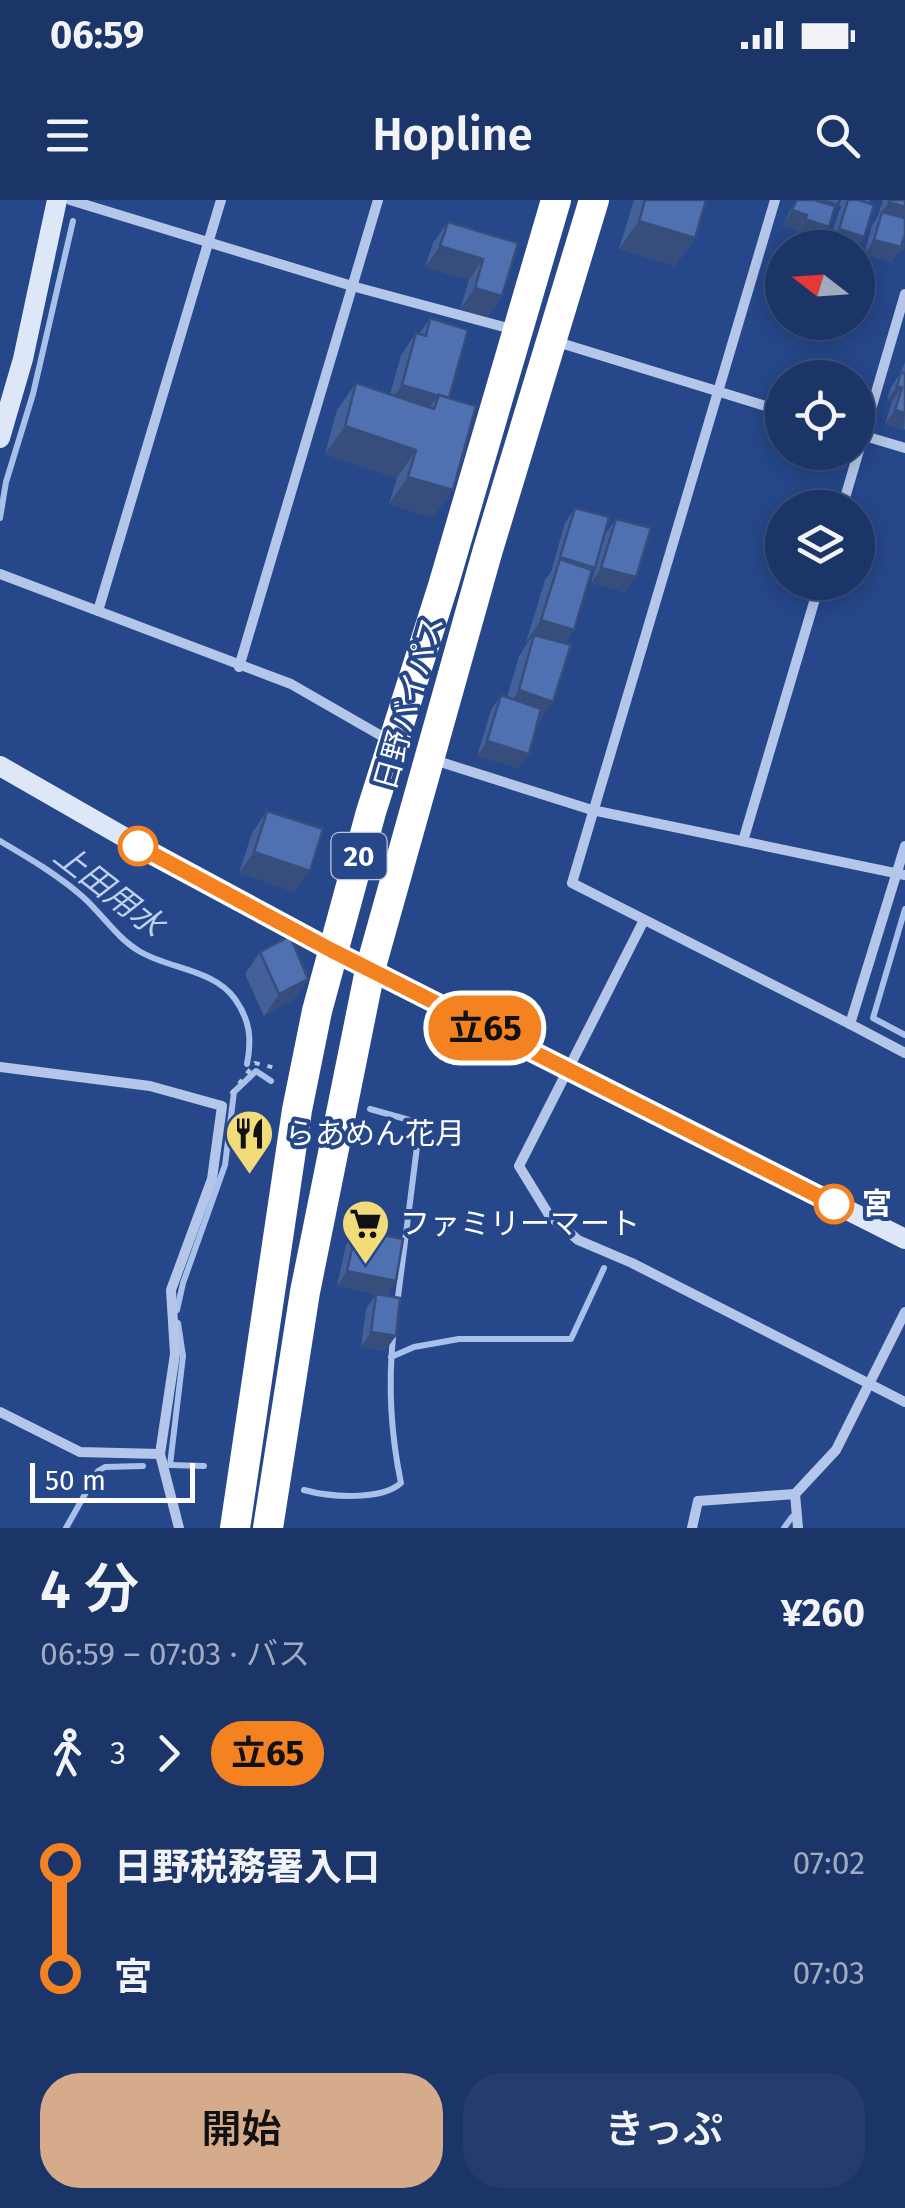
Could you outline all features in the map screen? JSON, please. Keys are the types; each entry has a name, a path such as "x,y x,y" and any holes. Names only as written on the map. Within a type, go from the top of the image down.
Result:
{"highway":[{"name":"日野バイパス","path":"235,1528 303,1075 331,950 556,200"},
{"name":"日野バイパス","path":"268,1528 305,1292 370,970 486,553 594,200"}],"street":[{"path":"0,438 23,359 57,200"},
{"path":"70,200 352,286 518,331"},
{"path":"98,611 221,200"},
{"path":"239,666 378,200"},
{"path":"775,200 572,884 905,1053"},
{"path":"875,388 905,294"},
{"path":"550,340 765,406"},
{"path":"875,439 905,448"},
{"path":"0,574 290,684 392,743"},
{"path":"743,841 815,600"},
{"path":"430,759 592,810 902,874"},
{"path":"0,766 170,864 331,950 905,1239"},
{"path":"850,1024 902,874 905,846"},
{"path":"642,922 519,1166 549,1214 578,1240 632,1262 905,1402"},
{"path":"0,1067 150,1086 222,1106 212,1178 171,1290 175,1354 160,1454 179,1528"},
{"path":"692,1528 698,1501 795,1494 836,1450 905,1312"},
{"path":"0,1412 80,1452 160,1454"},
{"path":"795,1494 798,1528"}],"path":[{"path":"222,1106 255,1062 303,1075"}],"building":[{"path":"645,200 706,200 695,238 639,221"},
{"path":"797,200 835,206 829,227 792,210"},
{"path":"848,200 874,205 866,230 839,229"},
{"path":"905,200 905,207 889,202"},
{"path":"882,212 905,218 901,247 875,240"},
{"path":"448,222 518,243 502,296 475,288 483,259 440,246"},
{"path":"430,318 468,330 449,398 402,385 416,333 426,336"},
{"path":"901,372 905,374 905,413 895,410 902,388 897,386"},
{"path":"356,383 434,409 439,395 476,406 453,490 408,477 416,450 345,426"},
{"path":"575,508 609,517 595,568 560,557"},
{"path":"616,519 651,528 636,577 601,568"},
{"path":"560,559 592,570 574,630 541,620"},
{"path":"534,635 571,645 553,702 519,690"},
{"path":"501,695 541,709 529,754 487,741"},
{"path":"267,811 323,829 310,871 254,852"},
{"path":"290,936 308,979 279,994 260,952"},
{"path":"356,1230 403,1239 396,1281 347,1271"},
{"path":"376,1294 400,1298 396,1336 371,1332"}],"waterway":[{"name":"上田用水","path":"0,518 73,221"},
{"name":"上田用水","path":"0,841 73,889 139,951 203,975 226,989 247,1022 247,1064"},
{"path":"905,909 873,1018 905,1035"},
{"path":"177,1310 225,1165 234,1092 256,1071 271,1081"},
{"name":"上田用水","path":"370,1109 420,1123 397,1305"},
{"path":"391,1357 414,1347 459,1339 571,1339 604,1268"},
{"path":"170,1465 183,1356 178,1323"},
{"name":"上田用水","path":"304,1490 340,1496 368,1495 401,1483 391,1411 393,1337"},
{"name":"上田用水","path":"170,1465 204,1466"},
{"name":"上田用水","path":"66,1528 98,1471 105,1467 143,1466"},
{"path":"784,1528 792,1517"}],"bus line":[{"name":"立65","path":"138,846 331,950 834,1204"}],"place":[{"name":"らあめん花月","path":"250,1176"},
{"name":"宮","path":"834,1204"},
{"name":"ファミリーマート","path":"365,1266"}]}
